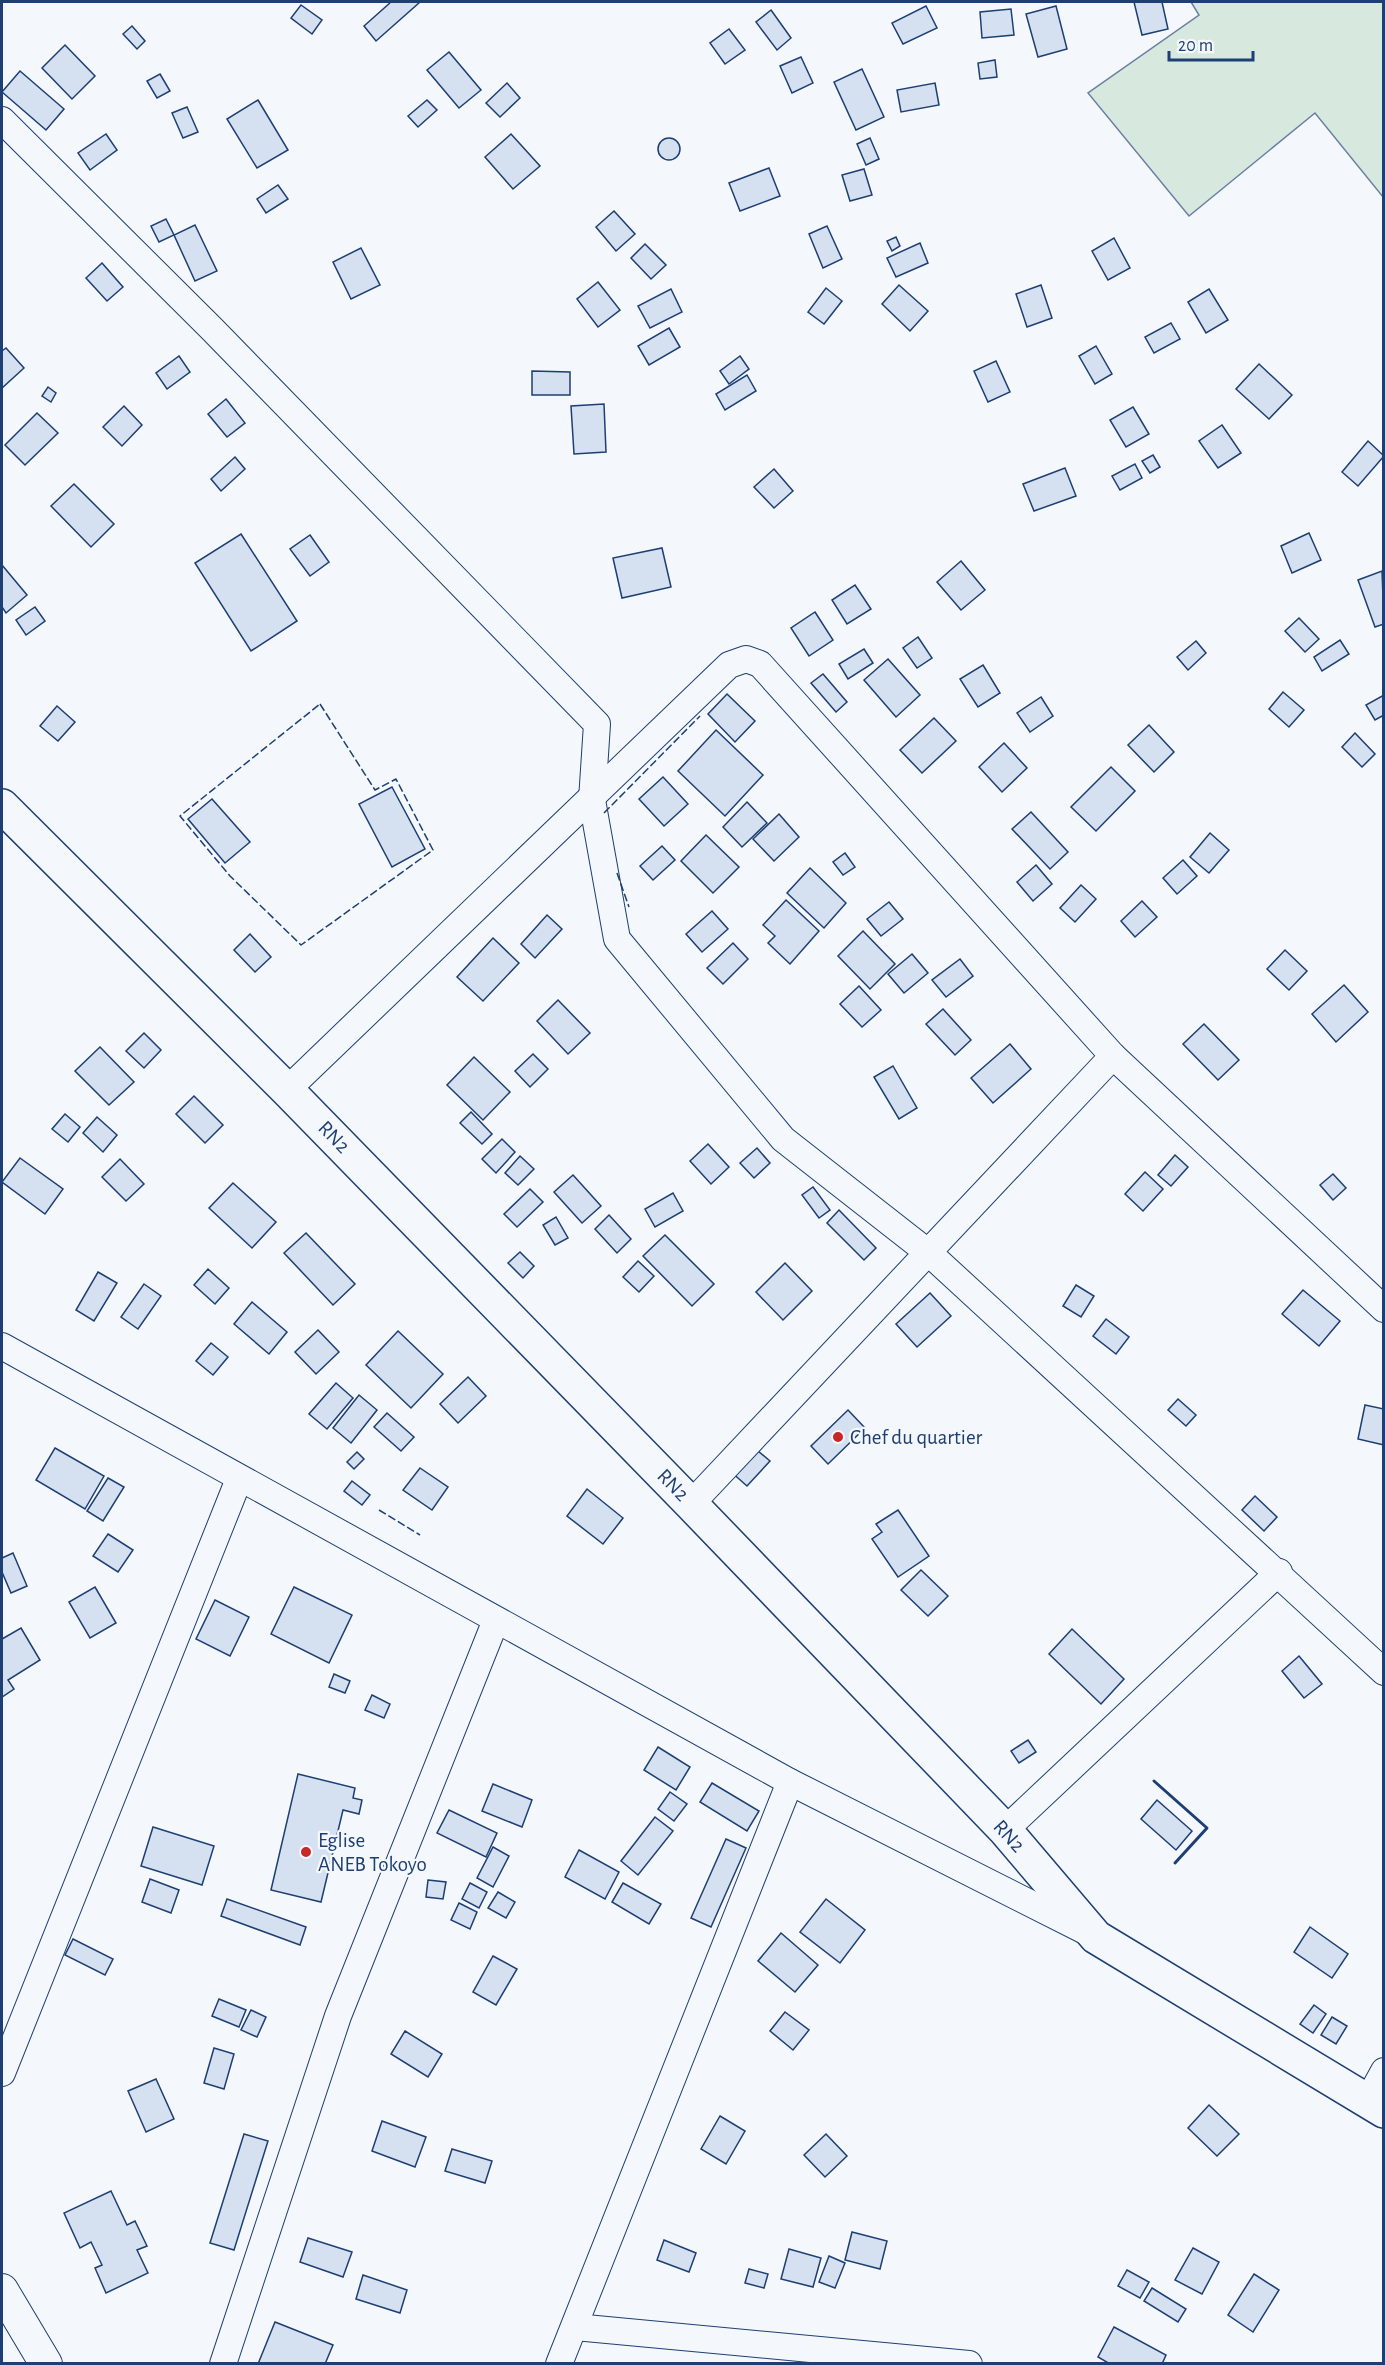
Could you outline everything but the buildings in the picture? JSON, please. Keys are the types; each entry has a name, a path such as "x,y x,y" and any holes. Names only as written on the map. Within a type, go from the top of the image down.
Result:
{"main road":[{"name":"RN2","path":"2,806 288,1090 691,1504 1005,1830 1096,1936 1375,2107"}],"street":[{"path":"2,120 212,329 597,724 592,800 617,939 783,1139 930,1254 1279,1572 1383,1672"},
{"path":"288,1090 592,800 729,665 746,659 760,664 1113,1056 1383,1309"},
{"path":"691,1504 930,1254 1113,1056"},
{"path":"2,1346 790,1782 1096,1936"},
{"path":"2,2073 239,1479"},
{"path":"1005,1830 1279,1572"},
{"path":"223,2364 338,2016 496,1620"},
{"path":"559,2364 790,1782"},
{"path":"1375,2107 1383,2071"},
{"path":"2,2290 46,2364"},
{"path":"575,2327 969,2364"}],"shaded area":[{"path":"1191,2 1383,2 1383,197 1315,113 1189,216 1088,93 1199,15"}],"fence":[{"path":"320,704 375,790 396,779 433,850 301,945 230,876 180,816 320,704"},
{"path":"604,813 700,716"},
{"path":"617,873 629,907"},
{"path":"379,1510 420,1535"}],"wall":[{"path":"1154,1781 1207,1828 1175,1863"}],"place":[{"name":"Chef du quartier","path":"838,1437"},
{"name":"Eglise ANEB Tokoyo","path":"306,1852"}]}
